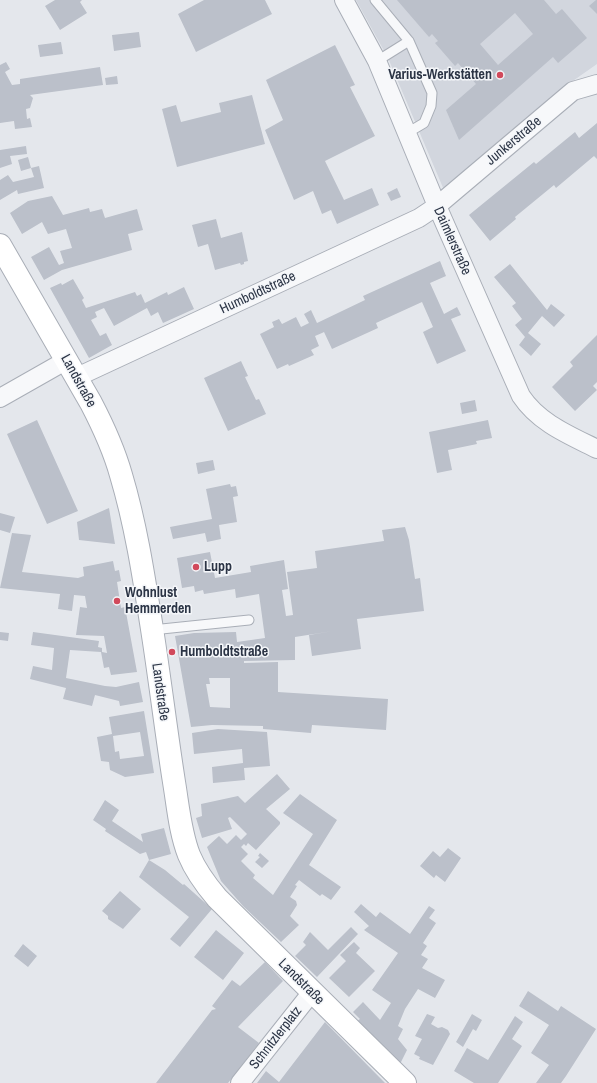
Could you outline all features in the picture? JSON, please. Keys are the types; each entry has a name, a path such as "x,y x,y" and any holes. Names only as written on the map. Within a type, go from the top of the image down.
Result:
{"street":[{"name":"Daimlerstraße","path":"344,0 377,61 437,206 521,396 531,409 544,420 597,449"},
{"name":"Junkerstraße","path":"437,206 573,91 597,84"},
{"name":"Humboldtstraße","path":"0,398 72,369 419,218 437,206"},
{"name":"Landstraße","path":"0,245 72,369 104,428 122,475 136,537 152,630 181,827 189,855 201,878 213,893 405,1083"},
{"name":"Schnitzlerplatz","path":"240,1083 312,992"}],"lane":[{"path":"375,0 409,41 432,93 431,106 424,123 407,133"},
{"path":"377,61 409,41"},
{"path":"152,630 249,620"}],"shaded area":[{"path":"356,0 597,0 597,64 567,85 444,190 388,58"}],"building":[{"path":"55,0 82,0 80,2 87,13 60,30 45,6"},
{"path":"204,0 265,0 272,14 196,52 178,14"},
{"name":"Varius-Werkstätten","path":"397,0 544,0 556,14 562,9 587,38 558,63 553,57 459,140 446,110 476,84 458,63 455,66 435,43 438,41 432,34 429,37","holes":["515,13 533,34 498,65 480,44"]},
{"path":"597,0 597,14 589,6"},
{"path":"139,32 141,47 114,51 112,35"},
{"path":"61,42 63,54 40,57 38,45"},
{"path":"335,45 355,85 350,87 375,136 325,161 344,200 372,188 379,205 337,224 331,210 322,214 313,191 294,200 265,130 283,120 266,80"},
{"path":"6,62 10,69 5,72 12,85 20,84 20,79 100,67 103,85 30,95 33,98 30,108 26,109 27,119 30,118 32,127 15,129 14,121 0,123 0,65"},
{"path":"117,76 118,84 106,85 105,78"},
{"path":"252,95 265,144 177,167 162,109 176,105 181,122 221,112 219,103"},
{"path":"597,123 597,159 594,156 556,188 554,185 515,217 516,219 490,241 469,215 534,162 536,164 575,132 579,138"},
{"path":"26,146 27,154 10,156 12,164 0,168 0,150"},
{"path":"28,157 31,168 21,171 18,160"},
{"path":"39,166 44,188 18,194 17,190 0,200 0,180 8,175 13,182 34,177 31,168"},
{"path":"397,188 401,197 391,201 387,193"},
{"path":"52,196 63,215 89,208 90,212 102,209 105,218 137,209 143,230 128,234 132,250 62,270 44,280 31,257 49,247 59,265 64,263 60,251 72,248 66,229 48,234 42,222 22,234 10,213 28,201"},
{"path":"216,219 221,238 242,232 248,261 244,262 244,264 241,265 240,263 215,270 208,244 198,247 192,225"},
{"path":"440,261 446,276 430,283 444,314 457,307 461,315 451,319 466,351 437,364 423,332 433,327 422,302 376,323 378,328 332,349 324,332 315,336 319,346 311,350 314,355 289,366 288,364 277,369 260,334 274,327 272,322 279,319 282,324 296,317 301,327 309,323 304,314 311,310 317,323 365,300 363,296"},
{"path":"510,264 547,310 551,304 565,315 554,327 542,316 528,333 541,344 531,356 519,345 525,337 515,325 522,319 512,306 516,303 494,277"},
{"path":"73,279 84,298 82,300 86,308 135,292 137,296 141,294 145,303 167,292 168,295 184,287 194,309 163,323 158,312 151,316 147,308 114,326 104,308 95,312 97,317 91,320 100,336 106,333 112,345 89,358 50,288 61,283 62,285"},
{"path":"597,335 597,382 593,386 597,390 575,411 552,387 573,366 570,362"},
{"path":"241,361 248,376 245,377 256,400 259,399 266,414 228,431 204,378"},
{"path":"475,400 477,411 462,414 460,403"},
{"path":"37,420 78,511 47,524 7,434"},
{"path":"488,420 492,438 476,441 477,444 448,450 452,470 437,473 429,432"},
{"path":"213,460 215,470 198,474 196,463"},
{"path":"230,484 231,487 236,486 238,496 233,497 237,522 219,525 221,539 207,542 205,533 173,539 170,527 212,519 206,489"},
{"path":"109,508 115,544 79,540 77,522"},
{"path":"0,513 15,517 10,533 0,530"},
{"path":"405,527 409,540 415,579 420,578 424,611 357,619 361,649 312,656 309,635 333,631 295,637 295,660 244,661 244,663 278,662 278,692 388,699 386,730 312,725 311,733 263,729 263,726 212,725 191,727 175,636 194,633 236,632 237,642 265,638 259,594 236,598 235,589 204,594 203,590 195,592 194,586 182,588 177,558 210,552 215,578 251,572 250,566 284,560 288,589 282,590 286,616 293,615 287,572 317,568 315,551 384,541 382,530","holes":["209,678 230,678 230,708 210,707 206,684 210,684"]},
{"path":"12,533 31,535 22,572 78,578 84,576 83,567 113,561 115,571 119,570 121,581 117,582 121,608 125,607 137,672 111,675 109,667 104,668 101,652 70,650 66,678 116,687 139,682 143,702 120,706 119,701 95,695 92,706 63,699 66,688 30,679 33,666 52,670 54,648 31,645 33,632 99,641 98,647 102,648 102,652 107,653 104,636 76,635 80,607 87,608 85,596 74,595 72,611 58,609 60,594 0,588"},
{"path":"0,632 9,633 8,641 0,640"},
{"path":"144,711 154,773 125,777 110,770 109,762 101,761 97,737 112,734 109,717","holes":["140,732 144,756 120,759 119,751 115,752 113,736"]},
{"path":"218,729 267,732 270,766 244,768 245,780 213,783 212,767 243,763 242,749 194,754 192,733"},
{"path":"277,774 290,789 266,809 280,822 280,824 256,850 248,843 246,846 244,844 241,847 248,854 241,861 255,875 253,878 273,895 313,834 283,813 300,794 337,820 309,865 341,887 331,900 322,894 320,896 299,880 290,897 296,901 297,905 290,916 299,925 281,942 243,906 221,881 207,847 219,836 227,844 236,835 241,840 247,834 230,817 228,818 232,829 202,838 196,818 202,816 201,804 238,796 245,803"},
{"path":"105,800 119,810 112,821 143,842 141,834 164,828 171,854 149,860 146,852 140,854 105,831 106,829 93,820"},
{"path":"448,848 461,858 445,882 436,875 434,878 420,866 433,851 440,857"},
{"path":"260,853 269,861 262,868 255,862 260,857 258,856"},
{"path":"149,860 165,870 183,885 184,884 212,909 180,947 170,939 189,917 139,877"},
{"path":"120,891 141,909 123,929 108,919 108,916 102,911"},
{"path":"361,904 376,917 380,912 410,934 429,906 435,910 429,918 436,923 423,943 427,946 421,955 428,959 422,968 445,980 435,998 418,989 405,1009 398,1026 403,1029 398,1039 407,1050 399,1066 357,1021 360,1019 353,1012 363,1002 380,1020 391,1003 372,990 398,953 364,930 369,926 354,912"},
{"path":"351,927 358,934 317,977 295,956 306,945 303,942 310,932 328,950"},
{"path":"216,930 244,953 223,980 194,957"},
{"path":"354,942 360,948 356,953 375,971 349,997 329,978 346,961 340,955"},
{"path":"23,944 37,956 28,967 14,956"},
{"path":"265,962 283,981 238,1027 259,1043 228,1083 156,1083 212,1010 216,1009 212,1006 232,980 240,986"},
{"path":"528,991 558,1011 561,1006 596,1029 561,1083 536,1083 549,1065 531,1053 549,1025 519,1006"},
{"path":"427,1014 435,1017 431,1024 438,1028 442,1027 448,1030 450,1034 433,1065 419,1059 420,1057 414,1054 422,1039 415,1036"},
{"path":"472,1014 482,1020 476,1031 473,1029 463,1047 456,1042"},
{"path":"515,1016 523,1022 512,1039 522,1046 498,1083 474,1083 454,1071 467,1048 488,1060"},
{"path":"325,1022 385,1083 257,1083 266,1071 279,1082"}],"place":[{"name":"Varius-Werkstätten","path":"500,75"},
{"name":"Lupp","path":"196,567"},
{"name":"Wohnlust Hemmerden","path":"117,601"},
{"name":"Humboldtstraße","path":"172,652"}]}
